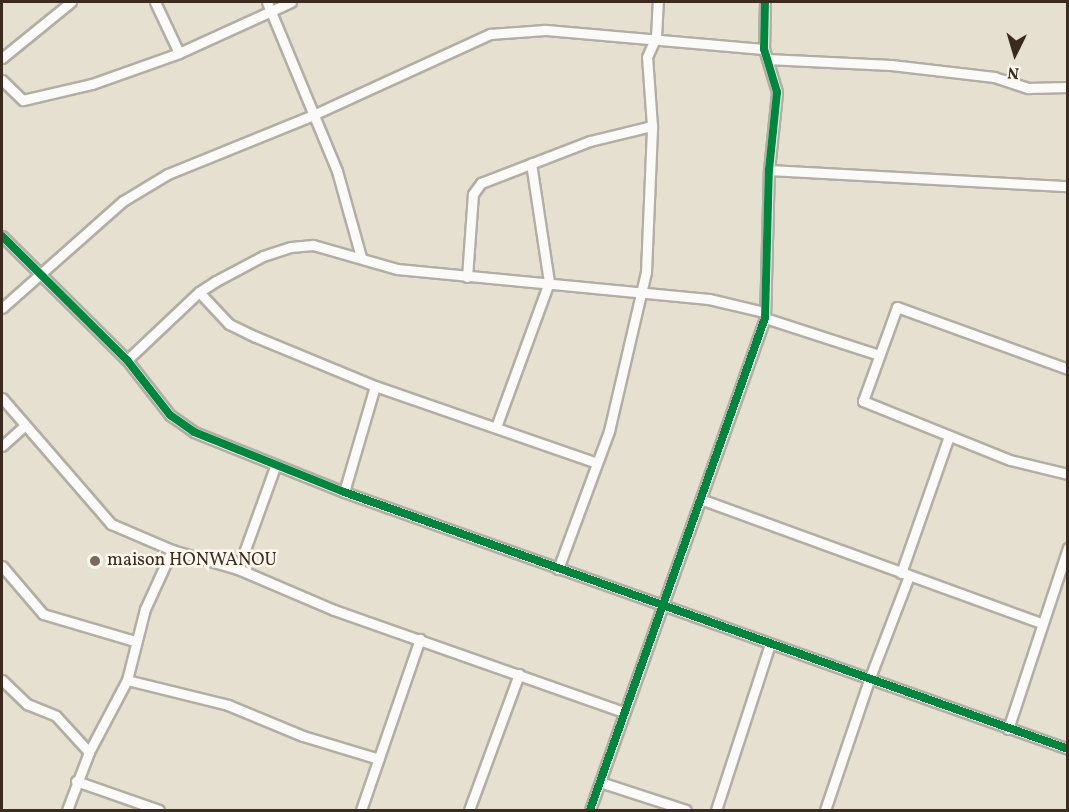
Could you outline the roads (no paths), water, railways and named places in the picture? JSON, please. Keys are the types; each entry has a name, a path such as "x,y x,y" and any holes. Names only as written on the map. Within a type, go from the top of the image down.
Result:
{"street":[{"path":"2,58 71,2"},
{"path":"154,2 179,53"},
{"path":"2,80 23,100 92,84 179,53 268,6 291,2"},
{"path":"558,569 609,431 641,294 650,227 652,126 647,57 656,37 658,2"},
{"path":"590,810 703,500 765,315 769,282 769,170 777,92 764,49 765,2"},
{"path":"268,6 346,196 361,257"},
{"path":"2,308 123,201 168,174 314,115 490,34 517,29 656,37 764,49"},
{"path":"767,59 891,65 994,77 1028,88 1068,87"},
{"path":"467,277 473,194 481,183 590,141 652,126"},
{"path":"496,427 549,282 531,163"},
{"path":"769,170 1068,186"},
{"path":"2,236 39,276 127,360 170,415 194,432 275,467 558,569 664,604 868,680 1068,749"},
{"path":"127,360 199,292 263,256 291,247 332,247 398,270 549,282 641,294 709,299 765,315 879,355"},
{"path":"199,292 229,324 375,386 597,463"},
{"path":"1068,369 897,307 863,401 1010,460 1068,474"},
{"path":"344,492 375,386"},
{"path":"2,398 23,427 111,524 172,550 238,569 334,610 624,712"},
{"path":"2,446 23,427"},
{"path":"827,810 949,436"},
{"path":"238,569 275,467"},
{"path":"703,500 1041,623"},
{"path":"1008,729 1041,623 1068,548"},
{"path":"67,810 76,781 89,752 127,680 135,641 172,550"},
{"path":"2,566 43,614 135,641"},
{"path":"361,810 420,639"},
{"path":"716,810 770,644"},
{"path":"469,810 519,674"},
{"path":"2,680 27,704 56,716 89,752"},
{"path":"127,680 228,705 303,736 379,759"},
{"path":"76,781 159,810"},
{"path":"600,782 686,810"}],"place":[{"name":"maison HONWANOU","path":"95,561"}]}
